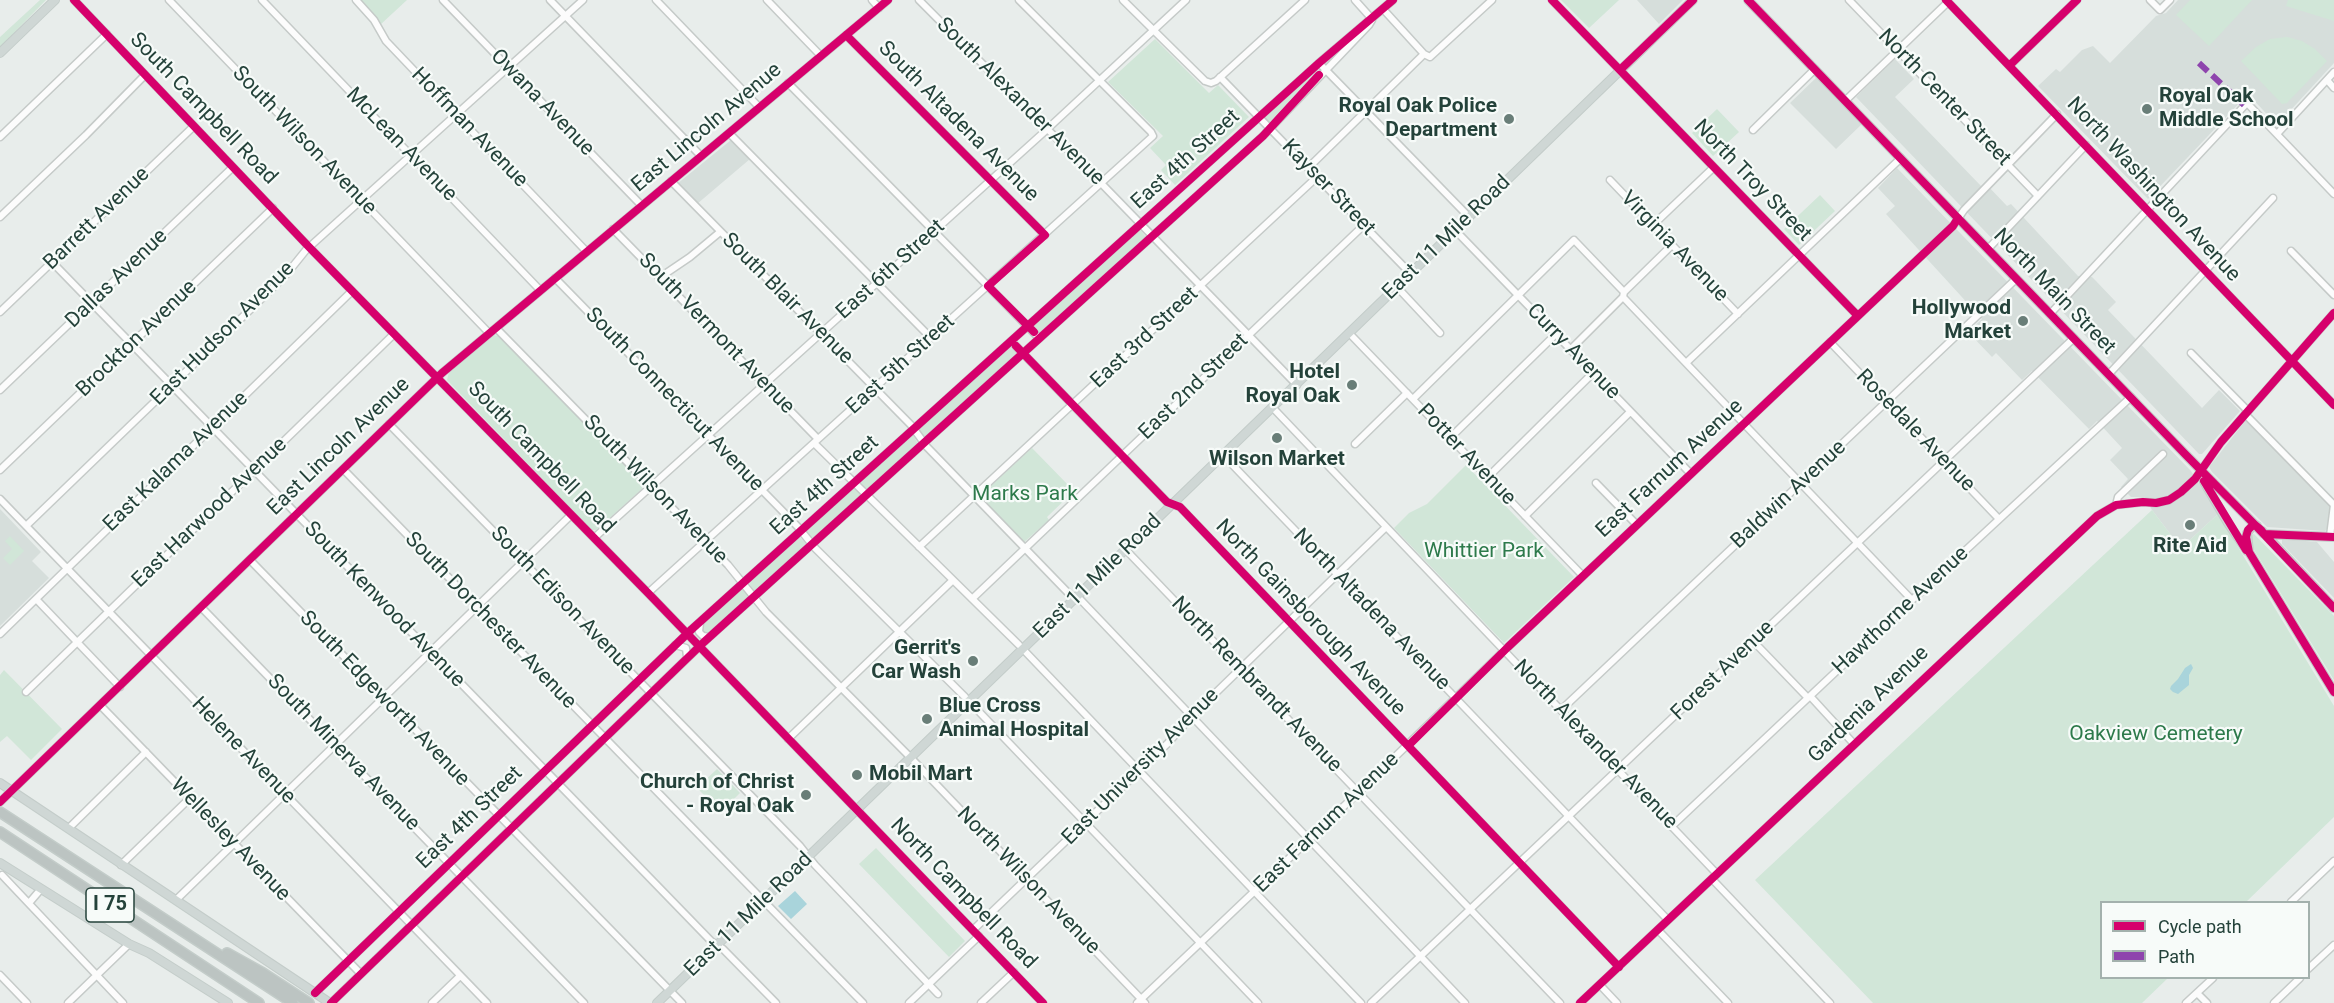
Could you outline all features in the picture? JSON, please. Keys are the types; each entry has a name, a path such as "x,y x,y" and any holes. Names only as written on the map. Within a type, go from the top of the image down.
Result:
{"highway":[{"name":"I 75","path":"0,812 293,1003"},
{"name":"I 75","path":"0,832 259,1003"},
{"path":"166,920 263,973 309,1003"}],"main road":[{"path":"13,40 49,0"},
{"path":"0,53 55,0"},
{"name":"East 11 Mile Road","path":"657,1003 1693,0"},
{"name":"North Main Street","path":"1748,0 2264,534"},
{"path":"2201,470 2204,482 2228,523 2334,692"},
{"path":"2248,552 2246,537 2248,530 2254,524"},
{"path":"2264,534 2332,537"},
{"path":"2264,534 2334,608"},
{"path":"0,783 330,1003"},
{"path":"0,863 129,944 149,952 225,1002"}],"street":[{"name":"South Campbell Road","path":"74,0 309,247 857,810"},
{"name":"South Wilson Avenue","path":"169,0 489,333"},
{"name":"McLean Avenue","path":"262,0 540,290"},
{"name":"Hoffman Avenue","path":"356,0 374,20 386,41 587,252"},
{"name":"Owana Avenue","path":"443,0 642,206"},
{"path":"550,0 701,156"},
{"name":"East Hudson Avenue","path":"26,526 285,276 309,247 583,0"},
{"path":"656,0 759,107"},
{"path":"767,0 821,56"},
{"path":"872,0 879,8"},
{"name":"East Lincoln Avenue","path":"1,801 437,377 888,0"},
{"name":"South Alexander Avenue","path":"919,0 1297,385"},
{"path":"1019,0 1100,81"},
{"path":"1124,0 1209,83 1220,77 1305,0"},
{"name":"East 6th Street","path":"594,538 990,181 1186,0"},
{"path":"1354,0 1372,19"},
{"name":"East 4th Street","path":"315,993 675,645 1319,63 1393,0"},
{"path":"1383,9 1424,54 1433,56 1492,0"},
{"name":"North Troy Street","path":"1552,0 1858,316"},
{"name":"North Center Street","path":"1849,0 2038,196"},
{"path":"2010,65 2077,0"},
{"path":"2150,0 2160,10 2170,0"},
{"path":"1845,101 1947,1"},
{"name":"North Washington Avenue","path":"1947,1 2334,405"},
{"name":"East 4th Street","path":"330,1003 699,646 1270,128 1369,25 1372,19"},
{"path":"0,137 107,34"},
{"name":"South Altadena Avenue","path":"846,35 1045,235"},
{"path":"1308,168 1424,54"},
{"path":"1319,63 1469,217"},
{"path":"1753,130 1815,69"},
{"path":"2277,134 2334,72"},
{"path":"0,217 146,75"},
{"name":"Kayser Street","path":"1220,77 1411,274"},
{"path":"2327,80 2334,88"},
{"name":"East 5th Street","path":"648,593 1153,136 1100,81"},
{"path":"788,83 1040,338"},
{"path":"2050,314 2247,103 2334,194"},
{"name":"East Farnum Avenue","path":"1141,1002 1504,651 1953,226 2008,164 2057,114"},
{"name":"Barrett Avenue","path":"0,312 194,126"},
{"path":"729,133 931,338"},
{"path":"1988,249 2086,145"},
{"path":"1686,363 1901,158"},
{"name":"Dallas Avenue","path":"0,390 233,167"},
{"path":"1653,225 1714,167"},
{"name":"East 3rd Street","path":"919,547 1317,177"},
{"name":"Virginia Avenue","path":"1610,180 1738,314"},
{"name":"South Blair Avenue","path":"671,181 875,388 974,496 1191,716 1465,1003"},
{"path":"2109,374 2272,198"},
{"name":"Brockton Avenue","path":"0,470 273,208"},
{"name":"East 2nd Street","path":"972,599 1364,225"},
{"name":"South Vermont Avenue","path":"614,229 764,384 855,483 1023,650 1361,1003"},
{"name":"Curry Avenue","path":"1455,230 1691,474"},
{"path":"659,278 690,257 720,232"},
{"path":"1413,399 1574,240 1686,363 1912,600"},
{"path":"1570,350 1672,245"},
{"path":"2291,251 2334,296"},
{"name":"South Kenwood Avenue","path":"52,262 557,783 776,1003"},
{"name":"South Connecticut Avenue","path":"555,278 812,544 970,702 1258,1003"},
{"name":"Baldwin Avenue","path":"1561,710 2016,279"},
{"path":"1397,287 1440,333"},
{"name":"East Kalama Avenue","path":"0,634 352,291"},
{"name":"Gardenia Avenue","path":"1580,1003 2104,511 2116,505 2169,500 2191,483 2230,432 2334,313"},
{"name":"South Wilson Avenue","path":"496,327 741,578 766,612 911,758"},
{"name":"East Harwood Avenue","path":"26,692 394,334"},
{"name":"Potter Avenue","path":"1350,334 1583,576"},
{"path":"1450,438 1556,334"},
{"name":"Forest Avenue","path":"1371,1003 2074,338"},
{"name":"North Gainsborough Avenue","path":"1011,341 1167,502 1180,507 1619,967"},
{"name":"Rosedale Avenue","path":"1830,342 1999,519"},
{"path":"2191,353 2334,505 2332,537"},
{"path":"1488,477 1593,373"},
{"path":"1355,444 1407,393"},
{"name":"Hawthorne Avenue","path":"1672,826 2131,397"},
{"name":"North Alexander Avenue","path":"1273,408 1717,874"},
{"path":"1525,516 1630,412"},
{"name":"South Edison Avenue","path":"389,424 809,857 938,994"},
{"name":"Gardenia Avenue","path":"2116,505 2118,497 2163,454"},
{"name":"North Altadena Avenue","path":"1224,456 1668,920"},
{"name":"South Dorchester Avenue","path":"343,469 863,1003"},
{"path":"1596,483 1637,525"},
{"name":"Helene Avenue","path":"0,499 487,1003"},
{"path":"176,900 571,515"},
{"name":"East University Avenue","path":"973,930 1167,744 1191,716 1386,527"},
{"name":"North Rembrandt Avenue","path":"1126,550 1560,1003"},
{"name":"South Edgeworth Avenue","path":"250,560 682,1003"},
{"path":"788,740 953,580"},
{"path":"36,599 120,687"},
{"name":"South Minerva Avenue","path":"201,607 584,1003"},
{"path":"700,622 699,632 709,637"},
{"path":"1754,642 1854,744"},
{"path":"675,645 682,645 686,648 687,658"},
{"name":"Wellesley Avenue","path":"100,705 360,974"},
{"path":"69,828 146,752"},
{"name":"North Wilson Avenue","path":"911,758 1141,1002"},
{"path":"121,864 190,798"},
{"name":"North Campbell Road","path":"857,810 1043,1003"},
{"path":"2293,901 2334,861"},
{"path":"2,875 123,1003"},
{"path":"1712,879 1830,1003"},
{"path":"29,903 41,890"},
{"path":"1658,930 1728,1003"},
{"path":"909,1003 979,936"},
{"path":"68,1003 129,944"},
{"path":"2310,967 2334,945"},
{"path":"981,1003 1014,972"},
{"path":"0,975 27,1003"},
{"path":"432,1003 460,976"},
{"path":"2186,1003 2212,979"},
{"path":"2274,1003 2299,979"},
{"path":"1600,985 1617,1003"},
{"path":"2197,993 2207,1003"}],"shaded area":[{"path":"1637,0 1683,0 1659,24"},
{"name":"Royal Oak Middle School","path":"2178,0 2334,0 2334,63 2277,125 2248,94 2148,199 2038,86 2056,69 2060,72 2082,50 2093,46 2110,63 2156,16 2166,13"},
{"path":"1895,59 1914,79 1895,97 1982,187 1986,184 2007,206 2011,204 2078,276 2092,277 2096,281 2116,302 2108,310 2202,408 2219,390 2240,411 2202,454 2199,454 1856,97"},
{"path":"1818,76 1862,124 1836,149 1790,103"},
{"path":"731,140 750,159 697,204 677,184"},
{"path":"1897,168 2191,471 2218,514 2181,548 2145,497 2131,497 2121,487 2128,479 2110,460 2122,448 2097,421 2089,429 2032,371 2022,380 1996,353 1992,357 1968,332 1982,319 1886,214 1895,206 1878,188"},
{"path":"2246,420 2330,506 2328,528 2325,531 2267,527 2212,472 2209,467"},
{"path":"0,509 41,552 32,561 49,578 0,626"},
{"path":"2282,539 2317,542 2334,562 2334,598 2282,544"}],"green space":[{"path":"40,0 46,0 0,47 0,37"},
{"path":"359,0 407,0 380,25"},
{"path":"1561,0 1619,0 1589,28"},
{"path":"2190,0 2252,0 2209,46 2176,15"},
{"path":"2288,0 2334,0 2334,21 2286,6"},
{"path":"2287,37 2302,41 2315,49 2327,61 2287,103 2282,104 2241,61 2256,47 2270,39"},
{"path":"1155,39 1209,93 1218,85 1249,117 1175,185 1161,170 1166,165 1150,148 1163,136 1108,82"},
{"path":"1317,68 1319,72 1268,123 1263,118 1264,116"},
{"path":"1717,109 1739,132 1713,156 1692,133"},
{"path":"1820,195 1835,211 1799,245 1784,229"},
{"path":"1137,231 1141,231 1145,239 1041,333 1033,328 1033,325"},
{"path":"493,335 499,336 642,482 642,489 596,530 592,530 447,380 449,372"},
{"path":"1009,347 1017,352 1016,355 927,436 922,436 919,427"},
{"path":"913,435 918,444 868,489 865,489 860,481"},
{"name":"Marks Park","path":"1032,448 1074,491 1047,517 1049,520 1023,543 980,498"},
{"name":"Whittier Park","path":"1466,465 1574,577 1504,643 1394,528 1409,513 1427,504"},
{"path":"855,488 860,493 860,497 815,537 810,538 806,530"},
{"name":"Oakview Cemetery","path":"2152,510 2181,548 2218,514 2334,706 2334,817 2247,901 2100,901 2100,979 2167,979 2142,1003 1873,1003 1755,880"},
{"path":"2254,534 2334,616 2334,680 2253,548 2251,535"},
{"path":"10,536 24,551 10,565 3,558 12,549 5,541"},
{"path":"799,537 806,543 805,546 756,591 752,590 749,582"},
{"path":"741,589 749,595 746,599 708,634 702,633 700,626"},
{"path":"4,670 62,729 31,760 7,736 0,742 0,675"},
{"path":"717,769 740,793 721,812 697,788"},
{"path":"876,848 965,941 949,957 859,864"}],"water":[{"path":"2191,664 2193,668 2189,675 2189,685 2178,694 2173,692 2170,689 2171,686"},
{"path":"795,891 807,904 791,919 778,906"}],"marked path":[{"path":"2199,63 2244,105"}],"cycle path":[{"path":"74,0 309,247 648,593 1043,1003"},
{"path":"0,802 442,373 888,0"},
{"path":"315,993 692,629 1319,63 1393,0"},
{"path":"1552,0 1858,316"},
{"path":"1620,70 1693,0"},
{"path":"1748,0 2264,534"},
{"path":"1946,0 2334,405"},
{"path":"2010,65 2077,0"},
{"path":"846,35 1045,235 988,286 1034,332"},
{"path":"331,1003 704,642 1263,136 1319,75"},
{"path":"1408,746 1508,647 1953,226 1958,218"},
{"path":"1580,1003 2097,516 2116,505 2156,503 2169,500 2181,492 2195,479 2221,442 2334,313"},
{"path":"1016,346 1167,502 1180,507 1619,967"},
{"path":"2204,481 2246,550"},
{"path":"2260,529 2254,524 2248,530 2246,537 2249,552 2334,692"},
{"path":"2258,528 2334,608"},
{"path":"2261,530 2264,534 2334,537"}],"place":[{"name":"Royal Oak Middle School","path":"2147,109"},
{"name":"Royal Oak Police Department","path":"1509,119"},
{"name":"Hollywood Market","path":"2023,321"},
{"name":"Hotel Royal Oak","path":"1352,385"},
{"name":"Wilson Market","path":"1277,438"},
{"name":"Rite Aid","path":"2190,525"},
{"name":"Gerrit's Car Wash","path":"973,661"},
{"name":"Blue Cross Animal Hospital","path":"927,719"},
{"name":"Mobil Mart","path":"857,775"},
{"name":"Church of Christ - Royal Oak","path":"806,795"}]}
